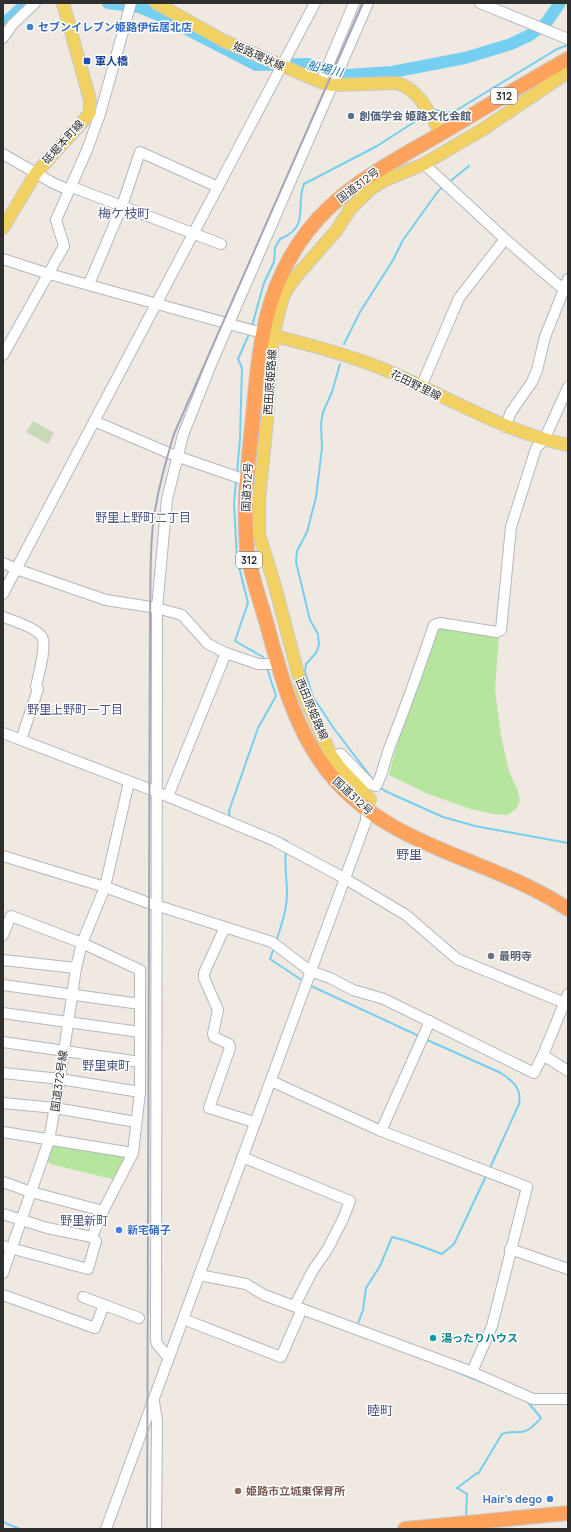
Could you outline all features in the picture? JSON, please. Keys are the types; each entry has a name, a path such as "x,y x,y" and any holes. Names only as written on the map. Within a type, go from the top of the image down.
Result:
{"highway":[{"name":"国道312号","path":"568,60 380,168 348,191 328,208 306,233 289,260 273,292 246,480 247,549 251,572 278,664 297,722 306,739 336,781 366,810 409,836 532,888 568,909"},
{"path":"406,1529 460,1527 568,1513"}],"main road":[{"name":"砥堀本町線","path":"3,228 36,173 85,119 95,111 90,100 63,3"},
{"name":"姫路環状線","path":"156,3 224,41 282,67 326,81 397,83 406,86 415,92 441,133"},
{"name":"西田原姫路線","path":"366,810 370,798 341,769 331,755 303,693 275,586 259,534 259,500 267,420 268,334 289,286 336,231 351,208 371,189 383,181 424,164 485,128 568,72"},
{"name":"花田野里線","path":"268,334 334,351 383,369 505,427 547,441 568,445"}],"street":[{"path":"3,38 12,25 35,3"},
{"path":"3,594 156,302 316,3"},
{"path":"168,1357 157,1344 156,1339 158,905 157,608 167,499 176,456 183,435 326,81 330,62 354,3"},
{"path":"326,81 342,64 368,3"},
{"path":"480,3 568,39"},
{"path":"3,355 64,246 56,220 69,190 130,7"},
{"path":"89,284 122,206 140,152 218,187"},
{"path":"3,154 53,183 69,190"},
{"path":"424,164 505,239 563,289"},
{"path":"69,190 72,187 221,244"},
{"path":"421,387 459,298 505,239"},
{"path":"3,259 49,274 156,302 268,334"},
{"path":"505,427 511,412 532,382 537,370 545,337 568,279"},
{"path":"331,755 341,754 370,784 376,786 382,776 387,753 413,687 434,625 440,623 497,632 501,630 512,527 536,448 547,441 568,387"},
{"path":"94,421 176,456 246,480"},
{"path":"3,563 16,569 106,600 157,608 182,615 208,644 226,653 258,664 278,664"},
{"path":"3,617 28,627 38,633 42,638 43,649 36,687 38,689 21,740"},
{"path":"168,796 226,653"},
{"path":"3,733 168,796 273,840 344,878 410,918 456,959 566,999 534,1073 384,999 353,990 330,978 310,971 272,942 146,902 105,887 3,856"},
{"name":"国道372号線","path":"3,1273 8,1248 22,1221 49,1140 60,1079 71,994 76,968 82,944 105,887 129,782"},
{"path":"106,1529 154,1402 168,1357 254,1122 271,1081 366,821 366,810"},
{"path":"3,935 11,916 82,944 140,970 140,1092 133,1153 103,1211 92,1237"},
{"path":"225,926 204,973 204,978 218,1010 213,1034 214,1037 229,1044 230,1048 209,1108 254,1122"},
{"path":"3,960 76,968"},
{"path":"3,985 140,1004"},
{"path":"3,1013 140,1032"},
{"path":"381,1131 430,1021"},
{"path":"3,1042 140,1062"},
{"path":"543,1055 568,1071"},
{"path":"3,1073 60,1079 140,1092"},
{"path":"271,1081 381,1131 527,1186 510,1249 492,1326 472,1372"},
{"path":"3,1103 55,1108 136,1122"},
{"path":"3,1132 133,1153"},
{"path":"183,1319 281,1357 313,1270 327,1250 343,1219 350,1201 242,1157"},
{"path":"3,1182 31,1192 103,1211"},
{"path":"3,1214 22,1221 92,1237 96,1241 88,1269 8,1248"},
{"path":"510,1249 568,1269"},
{"path":"199,1275 246,1284 264,1295 472,1372 533,1399 568,1398"},
{"path":"3,1295 95,1328 104,1305"},
{"path":"83,1298 139,1318"},
{"path":"154,1402 156,1421 156,1529"}],"green space":[{"path":"33,421 54,433 48,444 26,432"},
{"path":"441,626 499,635 495,689 501,736 509,771 518,791 520,801 516,809 507,815 493,814 471,809 428,794 389,775 405,719 426,665 438,628"},
{"path":"53,1145 126,1155 115,1178 112,1179 50,1164 48,1161"}],"waterway":[{"name":"船場川","path":"3,28 8,20 27,3"},
{"name":"船場川","path":"108,3 139,7 163,17 256,65 308,64 347,75 392,72 465,58 511,44 530,35 546,23 560,3"},
{"path":"435,110 452,113 557,49 568,45"},
{"path":"252,326 264,283 274,262 275,248 280,239 290,234 299,222 304,184 377,146 422,117"},
{"path":"448,183 469,166"},
{"path":"344,344 360,312 393,260 403,240 439,190 443,187"},
{"path":"237,473 240,438 242,368 238,359 250,332"},
{"path":"340,364 332,392 323,412 321,424 322,448 316,497 307,532 297,551 296,562 310,620 318,634 319,645 316,653 306,664 305,672 313,697 335,730 374,781"},
{"path":"236,481 234,504 237,559 248,603 235,641 263,657 264,660"},
{"path":"230,818 229,811 258,728 276,696 267,668"},
{"path":"380,787 385,791 443,817 475,826 568,843"},
{"path":"279,838 287,841 286,844"},
{"path":"276,942 287,899 285,861 286,850"},
{"path":"274,948 270,959 303,981"},
{"path":"309,985 419,1036"},
{"path":"425,1039 501,1073 513,1082 518,1090 520,1099 519,1104 489,1170"},
{"path":"357,1326 363,1310 366,1288 380,1266 392,1237 442,1254 454,1244 486,1176"},
{"path":"457,1372 484,1383"},
{"path":"466,1517 467,1494 457,1488 477,1473 478,1474 502,1434 527,1430 534,1426 541,1418 527,1401"},
{"path":"3,1522 20,1529"}],"railway":[{"path":"147,1529 150,618 152,530 160,485 174,434 363,3"}],"place":[{"name":"セブンイレブン姫路伊伝居北店","path":"30,27"},
{"name":"軍人橋","path":"87,61"},
{"name":"創価学会 姫路文化会館","path":"351,116"},
{"name":"最明寺","path":"491,956"},
{"name":"新宅硝子","path":"119,1230"},
{"name":"湯ったりハウス","path":"433,1338"},
{"name":"姫路市立城東保育所","path":"238,1491"},
{"name":"Hair’s dego","path":"550,1499"}],"district":[{"name":"梅ケ枝町","path":"124,213"},
{"name":"野里上野町二丁目","path":"143,518"},
{"name":"野里上野町一丁目","path":"75,710"},
{"name":"野里","path":"409,854"},
{"name":"野里東町","path":"106,1066"},
{"name":"野里新町","path":"84,1221"},
{"name":"睦町","path":"380,1410"}]}
